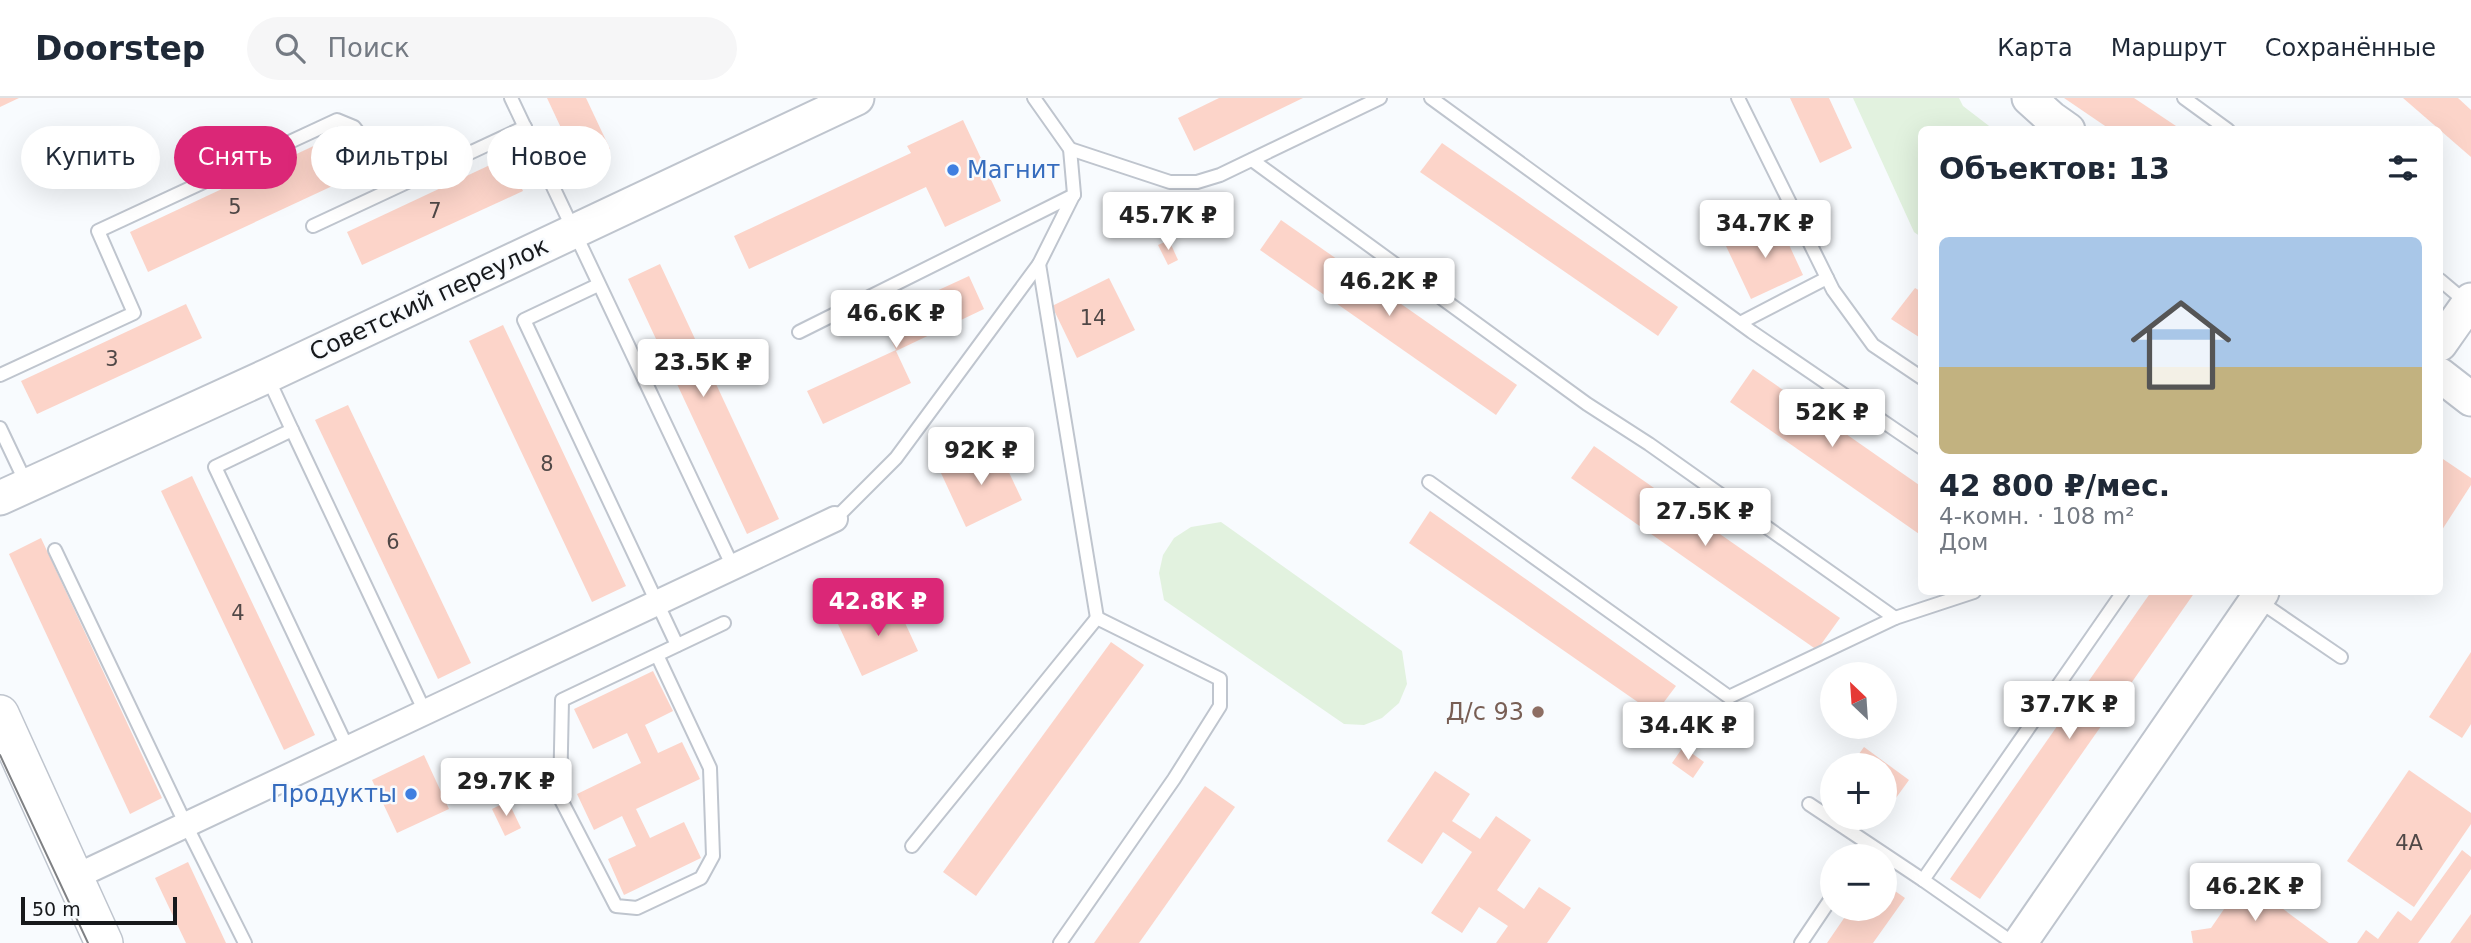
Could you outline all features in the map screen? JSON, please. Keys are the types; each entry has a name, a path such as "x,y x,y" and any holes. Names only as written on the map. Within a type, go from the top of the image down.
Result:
{"main road":[{"path":"0,714 104,943"}],"street":[{"name":"Советский переулок","path":"14,491 267,376 857,98"},
{"path":"2029,98 2062,126"},
{"path":"2443,340 2470,302"},
{"path":"2443,377 2471,399"},
{"path":"73,878 835,519"},
{"path":"2020,943 2253,595"}],"lane":[{"path":"511,98 525,126"},
{"path":"835,519 896,458 1039,264 1074,194 1070,149 1034,98"},
{"path":"1070,149 1170,182 1197,182 1220,175 1380,98"},
{"path":"1431,98 1740,323 1918,445"},
{"path":"1738,98 1828,278 1873,345 1918,375"},
{"path":"2184,98 2222,126"},
{"path":"324,126 337,120 352,126"},
{"path":"0,375 134,313 98,231 311,132"},
{"path":"1252,160 1587,404 1895,618"},
{"path":"313,226 389,189"},
{"path":"554,189 733,567"},
{"path":"799,332 1074,194"},
{"path":"912,846 1097,618 1039,264"},
{"path":"1740,323 1828,278"},
{"path":"2443,282 2470,302"},
{"path":"598,285 524,320 677,645"},
{"path":"267,376 425,712"},
{"path":"0,428 14,491"},
{"path":"292,430 215,467 348,749"},
{"path":"1429,482 1729,697 1895,618 1965,595"},
{"path":"55,550 245,943"},
{"path":"1923,880 2121,595"},
{"path":"2255,595 2341,657"},
{"path":"1060,943 1174,779 1220,706 1220,680 1097,618"},
{"path":"657,655 710,768 713,856 701,878 637,908 617,906 560,798 562,700 724,623"},
{"path":"1809,804 1868,844"},
{"path":"1897,863 2013,943"},
{"path":"1801,943 1820,915"}],"green space":[{"path":"1853,98 1959,98 1963,106 1989,126 1918,126 1918,235 1914,232"},
{"path":"1221,522 1402,651 1407,684 1399,703 1382,718 1364,725 1344,724 1164,600 1159,573 1163,555 1174,538 1191,527"}],"building":[{"path":"0,98 19,98 0,107"},
{"path":"547,98 586,98 599,126 560,126"},
{"path":"1219,98 1303,98 1194,151 1178,118"},
{"path":"1790,98 1829,98 1852,148 1820,163"},
{"path":"2064,98 2134,98 2176,126 2105,126"},
{"path":"2403,98 2458,98 2471,110 2471,157 2443,133 2443,126 2435,126"},
{"path":"963,120 1001,201 945,227 926,187 749,269 734,236 911,153 907,146"},
{"path":"1442,143 1678,307 1658,336 1420,172"},
{"path":"311,147 311,189 326,189 148,272 130,232 222,189 297,189 297,154"},
{"path":"487,166 487,189 523,191 362,265 347,232 439,189 473,189 473,173"},
{"path":"1281,220 1517,385 1496,415 1260,250"},
{"path":"1778,221 1803,275 1751,299 1726,246"},
{"path":"1169,240 1178,260 1168,265 1158,245"},
{"path":"660,264 779,519 747,534 628,279"},
{"path":"969,276 984,309 896,351 911,383 823,424 807,391 896,350 880,317"},
{"path":"1109,278 1135,330 1077,358 1052,306"},
{"path":"1915,288 1918,290 1918,336 1891,319"},
{"path":"186,304 202,338 37,414 21,381"},
{"path":"503,325 626,586 592,602 469,341"},
{"path":"1753,369 1918,484 1918,533 1730,402"},
{"path":"348,405 471,663 438,679 315,420"},
{"path":"1594,446 1840,618 1817,650 1571,478"},
{"path":"997,447 1022,500 966,527 941,473"},
{"path":"2443,459 2471,478 2471,485 2443,528"},
{"path":"192,476 315,735 284,750 161,491"},
{"path":"1430,511 1676,686 1655,714 1409,543"},
{"path":"41,538 162,798 130,814 9,554"},
{"path":"2149,595 2193,595 1980,899 1950,879"},
{"path":"894,599 918,651 862,676 838,624"},
{"path":"1111,642 1144,665 976,896 943,872"},
{"path":"2471,652 2471,724 2462,738 2429,717"},
{"path":"653,671 673,711 645,725 658,753 682,742 700,779 636,809 650,838 684,822 701,858 624,895 608,859 636,846 622,816 594,830 577,794 641,763 627,733 593,749 574,709"},
{"path":"1683,747 1704,762 1693,778 1672,763"},
{"path":"1864,747 1872,753 1860,753"},
{"name":"Продукты","path":"424,755 449,809 397,833 372,780"},
{"path":"2409,770 2471,813 2471,824 2414,907 2347,861"},
{"path":"1435,771 1470,794 1452,821 1480,839 1496,816 1531,840 1497,890 1524,909 1539,887 1571,908 1547,943 1496,943 1508,926 1479,907 1462,933 1431,913 1472,852 1443,832 1422,864 1387,841"},
{"path":"1897,771 1909,780 1897,796"},
{"path":"1205,786 1235,807 1139,943 1094,943"},
{"path":"508,801 521,828 505,836 492,809"},
{"path":"2462,850 2471,857 2471,869 2418,943 2357,943 2366,930 2378,939 2398,911 2411,921"},
{"path":"188,862 226,943 186,943 155,878"},
{"path":"2244,880 2329,943 2193,943 2191,931 2211,928"},
{"path":"1897,892 1905,898 1897,909"},
{"path":"2471,914 2471,943 2450,943"},
{"path":"1842,921 1889,921 1873,943 1827,943"}],"tram line":[{"path":"0,755 88,943"}],"place":[{"name":"Магнит","path":"953,170"},
{"name":"Д/с 93","path":"1538,712"},
{"name":"Продукты","path":"411,794"}]}
